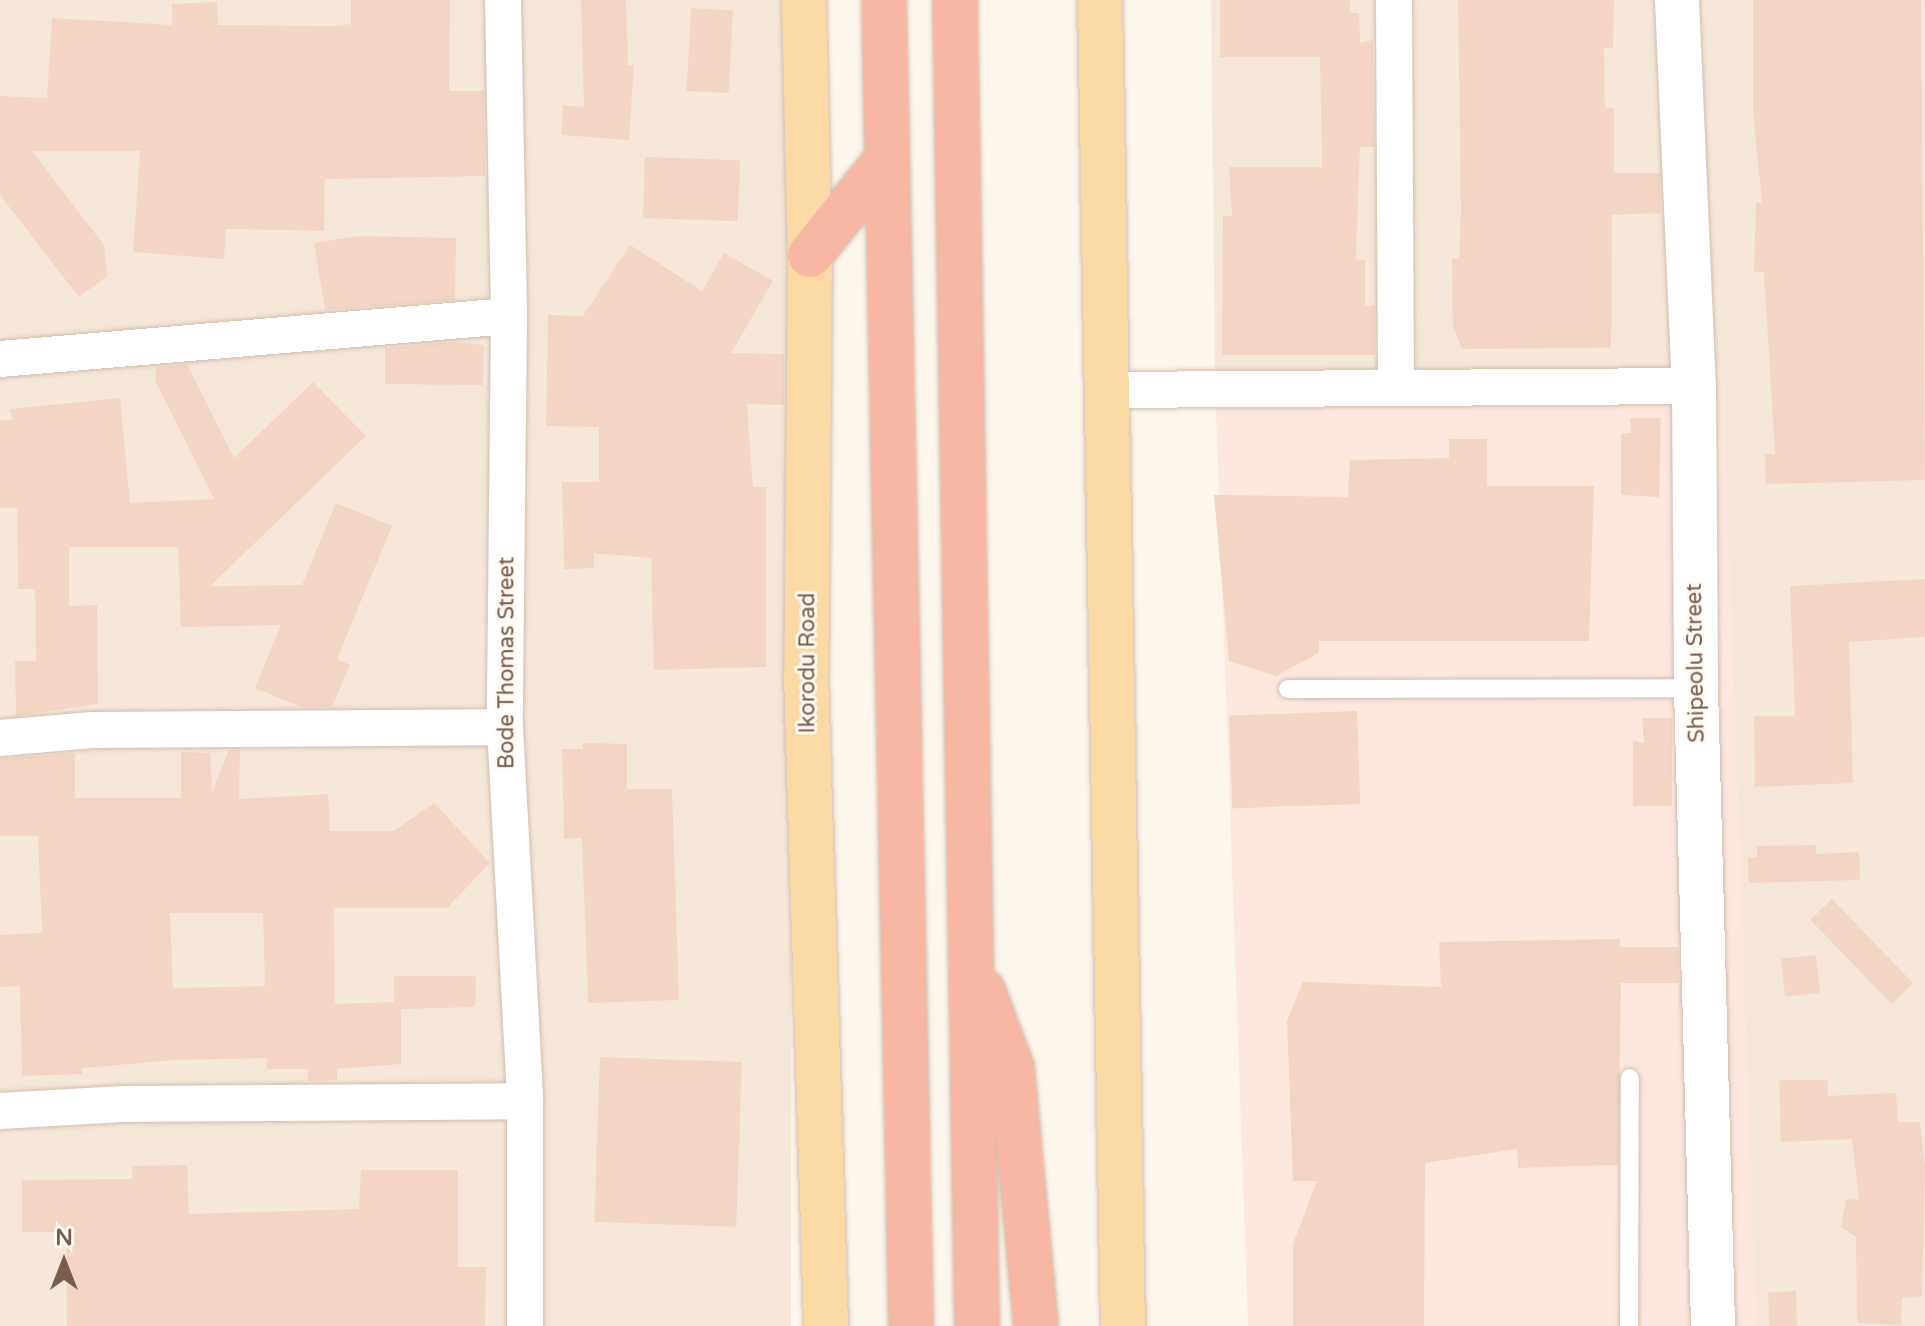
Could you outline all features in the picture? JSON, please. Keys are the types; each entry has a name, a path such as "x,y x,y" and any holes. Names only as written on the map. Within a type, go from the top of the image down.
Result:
{"highway":[{"path":"884,0 911,1326"},
{"path":"955,0 977,1326"},
{"path":"810,255 886,160"},
{"path":"971,958 1012,1068 1036,1326"}],"main road":[{"name":"Ikorodu Road","path":"804,0 810,255 806,674 826,1326"},
{"path":"1100,0 1123,1326"}],"street":[{"name":"Bode Thomas Street","path":"503,0 509,316 505,727 525,1101 525,1326"},
{"path":"1394,0 1396,387"},
{"name":"Shipeolu Street","path":"1677,0 1694,386 1696,688 1713,1326"},
{"path":"0,359 509,316"},
{"path":"1105,390 1694,386"},
{"path":"0,738 92,730 505,727"},
{"path":"0,1111 123,1104 525,1101"}],"lane":[{"path":"1288,689 1696,688"},
{"path":"1629,1326 1630,1078"}],"shaded area":[{"path":"0,0 791,0 791,1326 0,1326"},
{"path":"1211,0 1925,0 1925,1326 1749,1326 1723,371 1215,379"},
{"path":"1723,371 1756,1325 1248,1326 1215,389"}],"building":[{"path":"351,0 450,0 449,91 484,91 485,176 325,179 324,231 226,229 224,259 133,252 140,151 32,151 104,245 107,276 79,297 0,195 0,96 47,98 52,18 172,25 172,4 217,2 218,25 334,26 351,24"},
{"path":"581,0 626,0 628,65 634,65 629,140 561,135 563,105 584,107"},
{"path":"1220,0 1350,0 1350,13 1359,13 1360,43 1373,40 1374,147 1360,147 1356,259 1365,260 1365,306 1375,305 1375,355 1222,355 1223,216 1232,216 1229,167 1322,167 1320,57 1220,57"},
{"path":"1458,0 1614,0 1613,48 1604,48 1605,108 1614,108 1614,173 1660,173 1661,213 1612,215 1611,348 1462,349 1453,326 1452,259 1459,259 1461,210"},
{"path":"1753,0 1921,0 1925,480 1766,484 1765,454 1775,454 1764,272 1754,272 1756,203 1762,203 1753,111"},
{"path":"691,8 733,10 729,93 687,91"},
{"path":"645,157 740,160 738,221 643,218"},
{"path":"359,236 456,238 455,300 325,310 314,243"},
{"path":"630,245 702,291 724,253 773,281 731,353 784,354 784,405 747,404 753,487 766,487 766,667 654,670 651,558 594,553 594,568 564,569 562,482 599,482 599,427 546,426 548,315 583,316"},
{"path":"454,342 484,345 483,385 385,384 385,348"},
{"path":"187,364 234,458 313,382 366,436 210,586 302,585 336,503 392,526 337,659 350,665 332,707 302,707 255,688 281,625 181,627 178,547 69,547 69,606 97,605 98,704 16,716 15,661 36,661 35,589 18,589 17,508 0,508 0,420 12,420 10,409 120,398 130,503 214,499 155,380 157,367"},
{"path":"1630,418 1661,418 1659,497 1621,495 1621,434 1631,433"},
{"path":"1449,439 1487,439 1487,486 1594,486 1589,641 1319,641 1319,653 1276,676 1229,661 1214,495 1348,497 1350,460 1449,458"},
{"path":"1925,579 1925,637 1849,642 1853,783 1755,787 1754,716 1795,716 1790,586"},
{"path":"1357,711 1360,804 1232,808 1229,715"},
{"path":"1642,718 1672,718 1672,806 1633,806 1633,741 1644,743"},
{"path":"583,743 627,744 627,789 672,789 679,1000 588,1003 582,838 564,839 562,749 583,749"},
{"path":"229,750 240,750 239,799 328,794 330,831 394,831 434,803 490,863 447,908 334,908 335,1004 394,1002 394,976 476,976 475,1007 401,1009 401,1064 337,1069 337,1080 308,1081 308,1069 267,1069 267,1058 176,1060 82,1068 82,1074 22,1076 20,986 0,987 0,935 42,933 38,836 0,836 0,759 75,753 75,798 181,798 181,752 210,753 212,792","holes":["170,913 263,913 265,986 173,988"]},
{"path":"1816,845 1816,854 1859,852 1860,880 1749,883 1748,858 1757,857 1757,846"},
{"path":"1832,899 1913,983 1892,1004 1810,920"},
{"path":"1620,939 1620,947 1678,947 1679,983 1621,983 1618,1165 1518,1168 1517,1149 1425,1163 1424,1326 1293,1326 1293,1244 1317,1181 1293,1181 1287,1021 1303,982 1441,987 1439,942"},
{"path":"1816,955 1820,993 1785,996 1781,959"},
{"path":"600,1057 742,1062 736,1227 594,1222"},
{"path":"1779,1080 1828,1080 1827,1096 1896,1093 1898,1122 1920,1122 1925,1166 1922,1296 1902,1298 1901,1325 1857,1323 1856,1237 1841,1227 1846,1199 1859,1200 1852,1139 1781,1142"},
{"path":"187,1165 189,1214 359,1209 361,1170 458,1170 458,1267 486,1267 485,1326 67,1326 66,1232 22,1232 22,1180 132,1179 132,1166"},
{"path":"1796,1291 1797,1326 1769,1326 1768,1292"}]}
